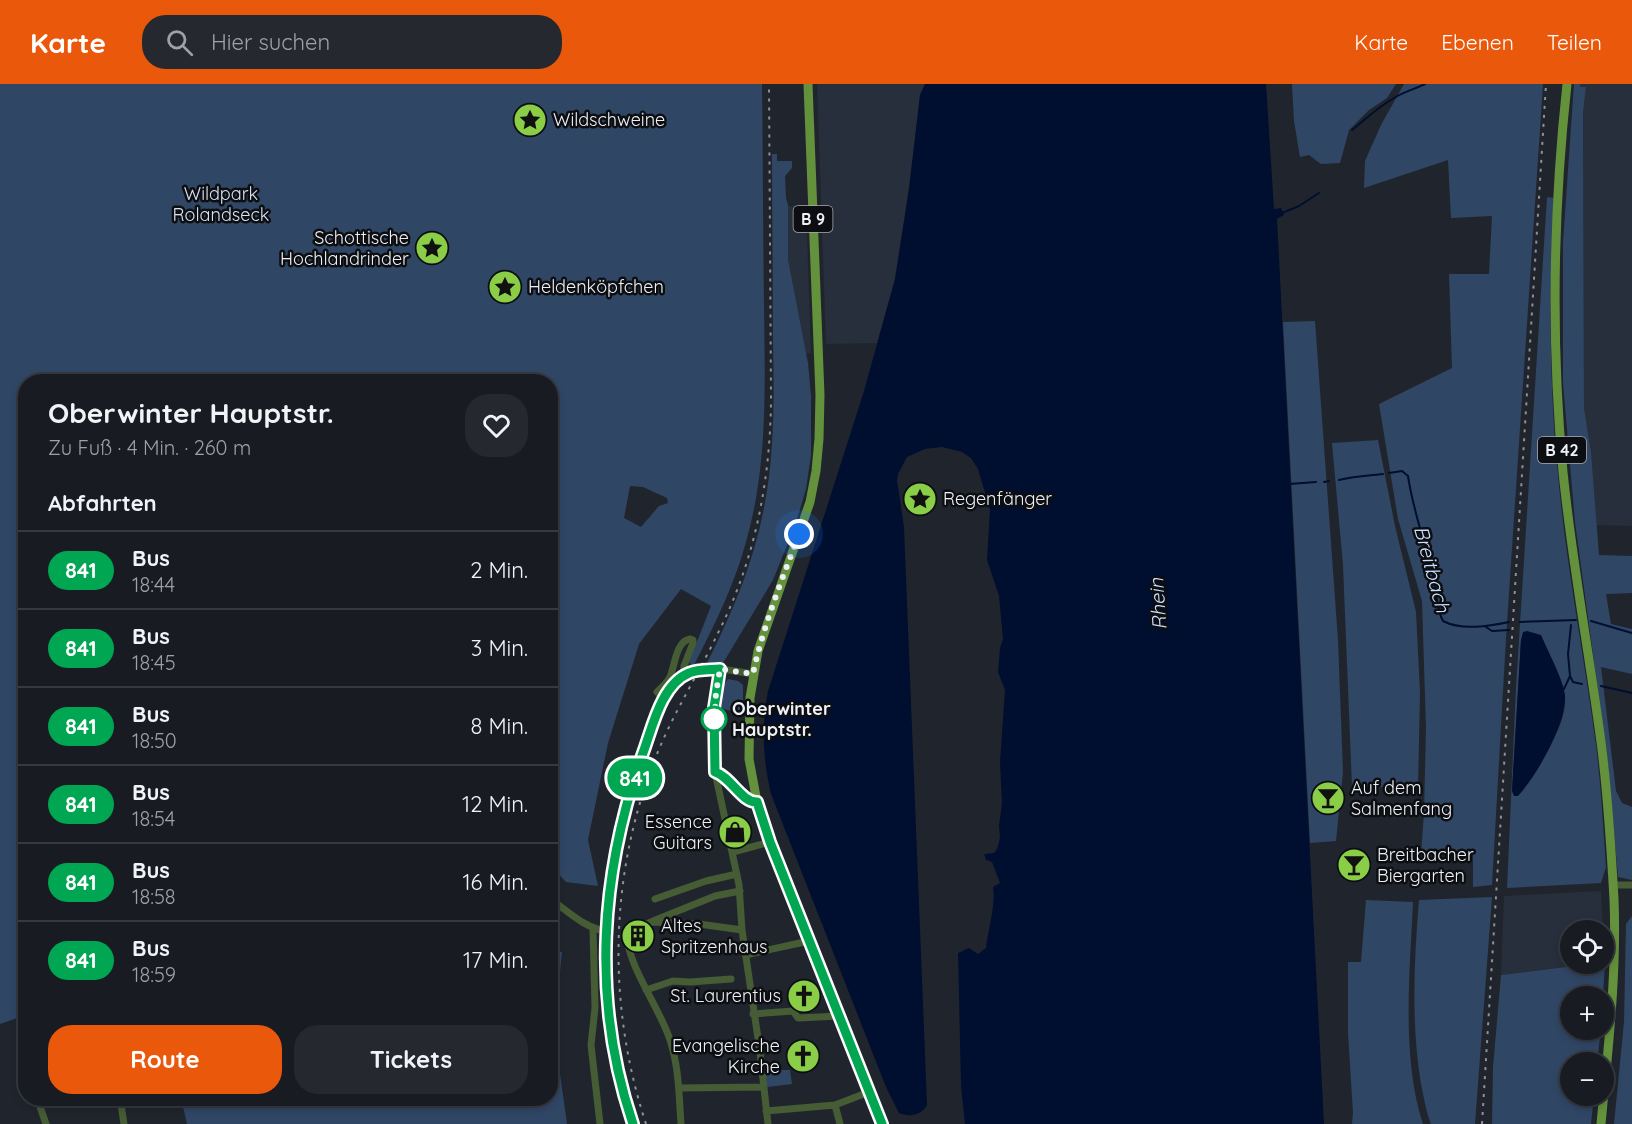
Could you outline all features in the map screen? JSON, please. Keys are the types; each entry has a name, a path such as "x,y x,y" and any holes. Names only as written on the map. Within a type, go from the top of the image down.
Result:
{"main road":[{"name":"B 9","path":"808,84 819,439 813,491 758,651 749,716 749,759 757,802 770,842 882,1124"},
{"name":"B 42","path":"1566,84 1561,142 1556,270 1559,422 1572,547 1601,743 1613,885 1614,977 1601,1124"}],"street":[{"path":"657,692 668,680 680,645 684,640 690,639 693,643 684,666 684,675"},
{"path":"633,1124 621,1084 611,1033 606,980 606,931 612,867 625,808 670,689 684,675 694,671 720,669 753,674"},
{"path":"720,669 714,708 715,772 740,891 745,955 768,1124"},
{"path":"715,772 726,778 750,801 757,802"},
{"path":"733,852 770,842"},
{"path":"655,899 706,880 737,874"},
{"path":"1613,885 1632,885"},
{"path":"681,1124 679,1088 670,1040 628,946 627,932 715,896 740,891"},
{"path":"558,905 593,929 606,931"},
{"path":"651,922 699,924 742,930"},
{"path":"593,929 595,1008 591,1044 600,1124"},
{"path":"745,955 809,941"},
{"path":"646,990 673,981 731,980"},
{"path":"753,1010 793,1011 798,1018 839,1016"},
{"path":"679,1088 763,1087"},
{"path":"766,1111 835,1106 869,1092"},
{"path":"40,1106 46,1124"},
{"path":"121,1106 124,1124"},
{"path":"835,1106 840,1124"}],"shaded area":[{"path":"817,84 925,84 920,95 895,279 877,343 826,344"},
{"path":"1580,84 1632,84 1632,526 1596,525 1591,452 1584,408 1583,113 1586,87 1579,87"},
{"path":"788,206 806,206 811,353 806,353 788,259"},
{"path":"1601,891 1602,920 1560,920 1560,968 1501,975 1504,896"}],"green space":[{"name":"Wildpark Rolandseck","path":"0,84 762,84 765,396 762,455 753,513 746,542 729,590 693,667 689,662 711,606 681,589 639,644 608,743 588,840 598,886 566,882 558,873 558,374 18,374 18,1018 0,1024","holes":["630,486 643,487 667,498 668,503 659,506 641,527 624,518"]},
{"path":"1292,84 1396,84 1387,98 1369,110 1349,130 1340,163 1321,164 1309,155 1300,157 1294,121"},
{"path":"1404,84 1543,84 1492,885 1473,887 1473,854 1421,854 1426,728 1422,601 1398,519 1379,404 1452,368 1449,274 1489,274 1492,216 1451,218 1448,160 1364,188 1365,161 1381,125"},
{"path":"1574,84 1586,87 1583,113 1584,408 1591,452 1599,555 1632,556 1632,593 1606,594 1611,624 1632,629 1632,674 1601,667 1616,791 1622,803 1632,807 1632,880 1618,877 1608,764 1575,522 1563,383 1563,242"},
{"path":"772,154 777,154 777,161 792,161 792,168 785,176 788,205 788,259 808,363 811,396 811,455 806,489 796,523 773,580 723,663 706,665 733,608 748,569 768,487 773,403"},
{"path":"1547,197 1554,198 1551,336 1555,440 1561,509 1598,760 1606,867 1601,883 1507,888 1516,687","holes":["1541,635 1564,690 1564,710 1561,723 1548,748 1512,791 1521,640"]},
{"path":"1315,321 1338,640 1343,772 1336,841 1310,843 1283,322"},
{"path":"1378,440 1395,526 1416,612 1420,693 1418,788 1352,786 1343,565 1332,443"},
{"path":"728,679 738,681 743,685 743,714 720,708 722,687"},
{"path":"1492,897 1475,1124 1431,1124 1421,1084 1416,1038 1415,969 1419,900"},
{"path":"1366,900 1413,902 1409,1043 1416,1098 1423,1124 1352,1124 1348,962 1361,962"},
{"path":"1632,916 1632,1124 1614,1124 1624,1022 1626,924"},
{"path":"558,952 562,952 558,992"},
{"path":"1560,968 1560,974 1604,974 1604,986 1560,986 1560,1040 1600,1040 1598,1052 1560,1052 1560,1106 1593,1106 1591,1124 1492,1124 1493,1067 1501,975"},
{"path":"558,1060 567,1124 187,1124 183,1106 558,1106"},
{"path":"765,1070 790,1070 792,1084 767,1087"}],"water":[{"name":"Rhein","path":"925,84 1266,84 1274,209 1281,208 1284,215 1277,219 1324,1124 965,1124 961,1086 958,953 969,948 978,954 986,948 993,909 993,887 1000,883 992,862 986,860 984,854 994,853 1000,838 1002,803 1000,762 1005,690 998,672 1003,639 999,596 987,560 990,509 978,469 971,458 962,452 942,447 925,449 907,457 897,480 904,527 927,1105 918,1113 907,1115 899,1113 886,1087 771,794 764,742 764,717 768,691 864,391 895,279 920,95"},
{"path":"1523,632 1541,635 1559,674 1565,696 1561,721 1549,749 1526,787 1518,796 1514,796 1512,791 1521,640"}],"waterway":[{"path":"1352,130 1388,102 1425,84"},
{"path":"1282,213 1299,206 1319,193"},
{"name":"Breitbach","path":"1389,473 1402,471 1408,476 1443,621 1467,627 1509,622"},
{"name":"Breitbach","path":"1339,480 1383,474"},
{"path":"1324,482 1329,481"},
{"name":"Breitbach","path":"1289,484 1316,482"},
{"name":"Breitbach","path":"1520,622 1576,620"},
{"path":"1591,621 1632,633"},
{"path":"1564,689 1570,676 1568,654 1571,625"},
{"path":"1486,627 1492,631 1509,630"},
{"path":"1570,676 1573,682 1582,684"},
{"path":"1601,686 1632,693"}],"railway":[{"path":"646,1124 633,1079 624,1033 619,941 622,895 629,849 640,803 655,759 731,605 751,549 764,491 771,401 769,84"},
{"path":"1482,1124 1546,84"}],"bus line":[{"name":"841","path":"633,1124 616,1059 606,980 607,915 618,835 637,771 670,689 684,675 694,671 720,669 714,708 715,772 726,778 750,801 757,802 770,842 882,1124"}],"place":[{"name":"Wildschweine","path":"530,120"},
{"name":"Schottische Hochlandrinder","path":"432,248"},
{"name":"Heldenköpfchen","path":"505,287"},
{"name":"Regenfänger","path":"920,499"},
{"name":"Oberwinter Hauptstr.","path":"714,719"},
{"name":"Auf dem Salmenfang","path":"1328,798"},
{"name":"Essence Guitars","path":"735,832"},
{"name":"Breitbacher Biergarten","path":"1354,865"},
{"name":"Altes Spritzenhaus","path":"638,936"},
{"name":"St. Laurentius","path":"804,996"},
{"name":"Evangelische Kirche","path":"803,1056"}],"route":[{"path":"714,719 714,729 720,669 753,674 758,651 799,534"}]}
